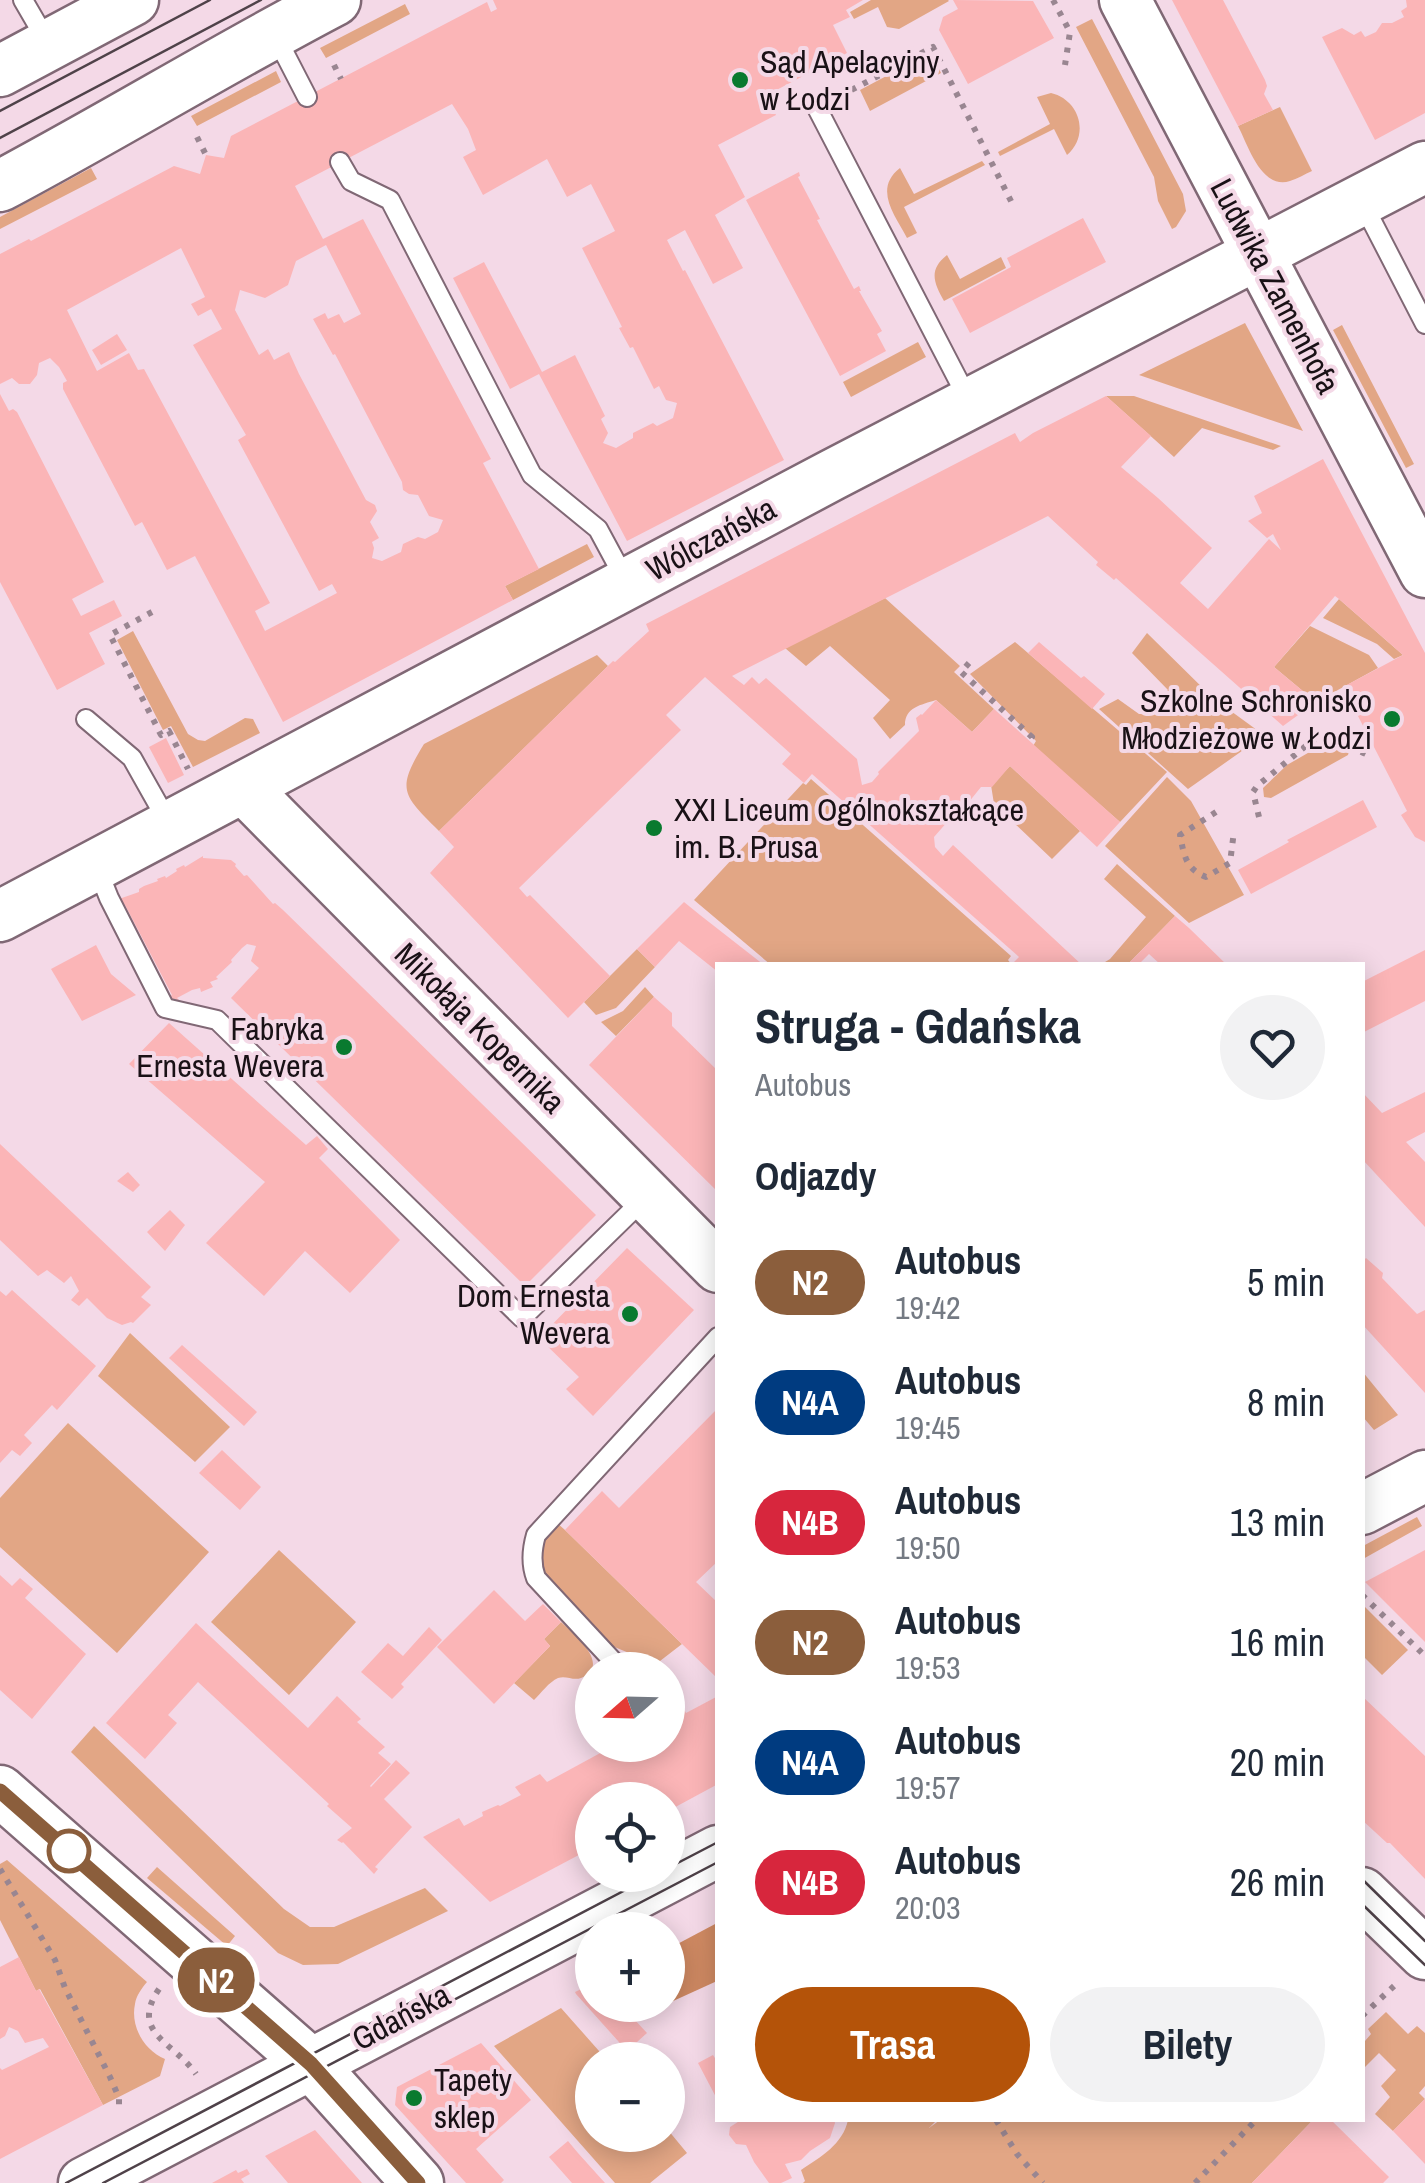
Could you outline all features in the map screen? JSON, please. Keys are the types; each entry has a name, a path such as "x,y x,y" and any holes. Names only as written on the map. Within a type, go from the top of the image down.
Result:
{"street":[{"path":"0,71 133,0"},
{"path":"0,186 335,0"},
{"name":"Ludwika Zamenhofa","path":"1125,0 1425,572"},
{"name":"Wólczańska","path":"0,916 1425,167"},
{"name":"Mikołaja Kopernika","path":"244,788 715,1264"},
{"path":"1365,1506 1425,1476"},
{"path":"0,1791 311,2064 418,2183"},
{"name":"Gdańska","path":"84,2183 715,1853"},
{"path":"1365,1896 1425,1954"}],"lane":[{"path":"24,0 48,44"},
{"path":"273,32 306,97"},
{"path":"817,108 970,404"},
{"path":"340,162 352,181 393,204 532,475 598,529 628,584"},
{"path":"1362,200 1425,324"},
{"path":"86,719 132,758 170,826"},
{"path":"96,865 111,903 165,1008 217,1020 522,1318 646,1196"},
{"path":"605,1652 536,1578 532,1569 536,1535 715,1340"}],"path":[{"path":"1053,0 1070,32 1065,65"},
{"path":"817,108 933,47 1013,205"},
{"path":"827,64 842,95"},
{"path":"334,66 341,79"},
{"path":"197,137 206,155"},
{"path":"152,612 110,635 161,735 169,732 193,780"},
{"path":"970,663 960,672 1032,737 1028,742"},
{"path":"1259,816 1253,792 1257,786 1313,740 1333,740 1368,755"},
{"path":"1216,812 1180,834 1188,867 1206,876 1230,863 1234,831"},
{"path":"1365,1598 1422,1653"},
{"path":"0,1869 55,1960 110,2077 119,2108"},
{"path":"160,1987 149,2004 151,2028 194,2069 202,2083"},
{"path":"997,2122 1017,2154 1043,2183"},
{"path":"1195,2183 1254,2122"}],"shaded area":[{"path":"871,0 949,1 899,29 887,27 878,7 854,19 850,12"},
{"path":"405,4 410,14 326,58 320,48"},
{"path":"1092,19 1183,194 1186,211 1172,229 1158,201 1154,177 1076,27"},
{"path":"926,55 934,58 941,73 870,111 860,90"},
{"path":"276,71 281,82 197,126 191,116"},
{"path":"1051,93 1075,110 1080,128 1074,147 1067,155 1054,129 1000,156 998,152 1050,124 1037,97"},
{"path":"1280,107 1312,171 1280,182 1263,173 1238,126"},
{"path":"982,161 985,165 904,207 917,233 907,238 889,202 887,193 892,176 900,168 914,194"},
{"path":"91,168 97,179 0,229 0,217"},
{"path":"947,255 960,279 1001,257 1006,268 944,301 935,271"},
{"path":"1245,323 1303,431 1139,375"},
{"path":"1342,325 1414,464 1406,468 1333,330"},
{"path":"918,342 926,357 851,397 843,382"},
{"path":"1106,396 1134,396 1281,446 1273,450 1202,428 1174,457"},
{"path":"587,544 594,557 513,600 505,586"},
{"path":"885,598 960,666 954,672 994,709 972,732 936,700 911,710 905,725 890,739 873,718 890,700 830,646 806,666 785,648"},
{"path":"1339,599 1403,655 1394,659 1377,644 1323,618"},
{"path":"1310,626 1369,655 1378,668 1316,702 1274,667"},
{"path":"133,631 188,734 205,741 245,718 253,719 260,733 193,767 171,726 163,730 117,640"},
{"path":"1147,633 1213,698 1266,734 1188,789 1099,709 1118,699 1139,714 1153,714 1168,690 1132,653"},
{"path":"1015,642 1167,772 1120,822 1033,746 1036,741 970,674"},
{"path":"597,655 608,666 439,831 407,791 409,772 424,744"},
{"path":"1327,742 1349,751 1348,755 1271,798 1264,797 1263,788 1287,765"},
{"path":"1010,766 1080,831 1052,859 994,804 991,785"},
{"path":"1167,777 1191,801 1244,895 1189,923 1105,846"},
{"path":"811,779 1011,956 1010,962 767,962 694,900 803,783 806,785"},
{"path":"1117,864 1175,916 1130,962 1105,962 1146,917 1104,879"},
{"path":"637,949 655,967 616,1008 596,1015 584,1002"},
{"path":"645,987 654,997 616,1036 601,1022 623,1011"},
{"path":"130,1333 230,1427 195,1462 98,1376"},
{"path":"1365,1375 1398,1415 1374,1430 1365,1419"},
{"path":"68,1423 209,1552 117,1653 0,1547 0,1498"},
{"path":"1417,1517 1422,1526 1365,1558 1365,1545"},
{"path":"557,1523 682,1644 672,1652 627,1652 612,1646 541,1572 544,1540"},
{"path":"279,1550 356,1622 289,1695 211,1622"},
{"path":"1365,1607 1408,1650 1382,1675 1365,1658"},
{"path":"561,1622 589,1652 575,1652 575,1679 555,1680 534,1700 514,1683 550,1646 544,1639"},
{"path":"94,1726 284,1909 310,1927 334,1927 425,1888 448,1911 338,1964 303,1965 278,1953 71,1752"},
{"path":"7,1860 147,1982 136,2001 135,2021 145,2044 165,2059 160,2076 103,2105 40,1989 36,1991 0,1920 0,1864"},
{"path":"157,1867 235,1936 227,1946 147,1878"},
{"path":"715,1924 715,1982 685,1996 685,1940"},
{"path":"561,2008 591,2042 575,2042 575,2138 494,2046"},
{"path":"1386,2012 1408,2034 1417,2026 1425,2033 1425,2086 1419,2093 1425,2099 1393,2131 1375,2114 1390,2097 1381,2086 1396,2070 1379,2053 1365,2067 1365,2041 1371,2034 1368,2029"},
{"path":"847,2122 935,2122 929,2128 937,2122 1311,2122 1252,2183 803,2183 801,2170 836,2143"},
{"path":"588,2152 687,2153 650,2183 615,2183"}],"building":[{"path":"493,0 863,0 846,10 850,17 833,25 847,53 767,95 776,115 718,145 745,197 715,215 743,268 713,284 685,230 667,240 784,460 627,541 539,374 510,389 453,278 484,262 542,372 575,355 605,416 601,419 608,433 603,443 616,448 633,438 633,433 673,418 677,403 666,400 659,386 654,389 619,328 622,327 582,248 615,231 591,184 567,197 547,159 483,195 463,157 476,150 452,104 295,186 323,239 363,219 491,459 483,463 539,569 505,586 513,600 283,722 195,556 167,570 142,522 135,526 63,389 67,381 59,367 50,358 39,363 30,384 19,384 12,378 0,384 0,254 174,166 200,174 206,155 224,158 231,136 487,2 491,12 497,9","holes":["326,245 361,314 344,323 339,314 328,319 325,313 313,319 335,354 403,490 418,495 429,516 443,520 438,532 403,544 401,552 382,561 372,558 372,542 379,538 370,522 377,511 375,505 366,500 289,352 274,360 268,349 259,355 235,310 240,290 265,298 288,285 296,261","181,248 205,297 191,304 198,316 211,309 222,329 193,345 246,435 238,440 319,591 332,584 337,593 265,631 255,611 270,603 144,369 138,370 129,353 97,371 67,310"]},
{"name":"Sąd Apelacyjny w Łodzi","path":"953,0 1033,1 1054,38 968,84 939,30 943,17 958,9"},
{"path":"1172,0 1223,0 1265,80 1264,94 1273,110 1238,126"},
{"path":"1406,0 1425,0 1425,113 1375,140 1322,37 1342,28 1354,35 1361,31 1365,37 1376,32 1382,23 1404,17 1401,11 1407,7"},
{"path":"799,172 820,219 817,220 882,331 877,334 886,351 840,376 746,200"},
{"path":"1083,218 1106,262 970,333 952,299 1011,267 1007,258"},
{"path":"117,334 127,350 101,365 92,350"},
{"path":"0,394 9,411 17,412 104,582 72,599 81,616 114,600 122,616 89,633 105,664 57,690 0,582"},
{"path":"1106,396 1151,436 1121,467 1212,548 1180,583 1208,609 1269,539 1281,550 1273,534 1267,538 1248,521 1262,513 1254,496 1323,459 1425,653 1425,842 1415,837 1401,815 1407,811 1343,687 1403,655 1339,599 1335,596 1274,667 1316,702 1283,726 1116,578 1096,565 1098,562 1048,516 732,676 744,685 752,677 759,684 766,678 857,759 862,785 872,782 919,731 916,718 936,700 972,732 994,709 1120,822 1097,847 1010,766 992,787 981,787 960,813 956,812 934,837 935,847 943,856 953,845 1079,962 1014,962 1019,957 812,774 804,783 782,764 791,754 705,677 666,715 681,730 519,888 610,976 568,1018 430,873 454,847 439,831 613,661 649,631 646,624 1015,433 1020,442"},
{"path":"1039,642 1105,694 1092,709 1028,653"},
{"path":"166,738 184,775 168,783 149,747"},
{"path":"1363,800 1377,827 1251,894 1238,870"},
{"path":"203,856 236,864 244,876 596,1215 525,1286 231,998 259,968 251,961 256,946 247,944 242,948 218,979 210,982 213,987 201,992 200,988 192,990 173,1003 119,899"},
{"path":"684,902 760,962 715,962 715,970 679,941 655,967 637,949"},
{"path":"1175,916 1224,962 1158,962 1149,954 1141,962 1130,962"},
{"path":"96,945 111,974 136,995 82,1021 51,969"},
{"path":"1425,950 1425,1001 1365,1031 1365,980"},
{"path":"654,997 672,1013 672,1026 715,1068 715,1189 589,1065"},
{"path":"169,1023 306,1145 317,1136 328,1149 319,1158 400,1240 350,1293 305,1251 264,1296 206,1243 265,1182 129,1064"},
{"path":"1425,1092 1425,1132 1406,1142 1425,1162 1425,1227 1365,1162 1365,1095 1382,1113"},
{"path":"0,1144 151,1287 141,1297 151,1305 133,1323 122,1325 107,1318 87,1298 79,1306 71,1300 79,1291 71,1276 64,1283 47,1270 38,1276 0,1240"},
{"path":"128,1172 140,1185 133,1192 117,1181"},
{"path":"170,1210 185,1225 165,1251 147,1232"},
{"path":"627,1248 694,1310 593,1416 566,1389 579,1377 539,1338"},
{"path":"1365,1259 1383,1273 1382,1278 1417,1314 1425,1310 1425,1393 1365,1327"},
{"path":"12,1290 96,1366 57,1410 52,1405 24,1435 32,1443 20,1456 12,1450 0,1463 0,1291 6,1296"},
{"path":"182,1345 257,1412 244,1426 169,1358"},
{"path":"715,1411 715,1564 696,1582 715,1600 715,1676 565,1530 602,1491 619,1508"},
{"path":"222,1450 261,1487 240,1510 199,1473"},
{"path":"1425,1550 1425,1642 1365,1582"},
{"path":"0,1575 12,1586 20,1578 33,1589 25,1598 86,1654 32,1719 0,1690"},
{"path":"494,1590 525,1621 543,1604 561,1622 544,1639 550,1646 494,1704 437,1647"},
{"path":"196,1623 308,1728 337,1696 361,1719 357,1722 385,1747 378,1753 391,1764 371,1787 396,1760 410,1773 384,1799 412,1827 375,1867 378,1869 374,1874 337,1840 352,1828 198,1682 168,1715 177,1723 145,1759 106,1723"},
{"path":"429,1627 442,1640 392,1699 361,1672 388,1643 403,1656"},
{"path":"715,1698 715,1786 685,1802 685,1782 575,1782 575,1857 490,1902 423,1837 459,1818 464,1826 483,1816 482,1812 521,1795 515,1787 540,1774 547,1782 584,1762 685,1762 685,1711"},
{"path":"1365,1699 1425,1756 1425,1879 1365,1823"},
{"path":"19,1957 103,2105 0,2159 0,2068 49,2047 43,2038 25,2043 18,2031 9,2027 0,2039 0,1967"},
{"path":"601,2022 637,2022 647,2033 637,2042 619,2042"},
{"path":"481,2043 531,2100 476,2149 504,2180 501,2183 466,2183 395,2105 397,2087"},
{"path":"713,2055 715,2058 715,2095 698,2063"},
{"path":"1425,2099 1425,2164 1393,2131"},
{"path":"738,2122 835,2123 830,2138 801,2160 785,2164 792,2178 781,2183 769,2183 746,2145 736,2144 729,2135 730,2127"},
{"path":"1311,2122 1333,2122 1389,2177 1383,2183 1252,2183"},
{"path":"315,2130 362,2183 288,2183 265,2156"},
{"path":"568,2141 605,2183 572,2183 549,2157"},
{"path":"247,2169 250,2174 241,2179 244,2183 212,2183 236,2170 238,2173"}],"tram line":[{"path":"0,111 210,0"},
{"path":"0,138 261,0"},
{"path":"685,1859 715,1844"},
{"path":"103,2183 715,1864"},
{"path":"1365,1882 1425,1941"},
{"path":"66,2183 622,1892"},
{"path":"1365,1907 1425,1965"}],"bus line":[{"name":"N2","path":"0,1791 311,2064 418,2183"}],"place":[{"name":"Sąd Apelacyjny w Łodzi","path":"740,80"},
{"name":"Szkolne Schronisko Młodzieżowe w Łodzi","path":"1392,719"},
{"name":"XXI Liceum Ogólnokształcące im. B. Prusa","path":"654,828"},
{"name":"Fabryka Ernesta Wevera","path":"344,1047"},
{"name":"Dom Ernesta Wevera","path":"630,1314"},
{"name":"Tapety sklep","path":"414,2098"}]}
